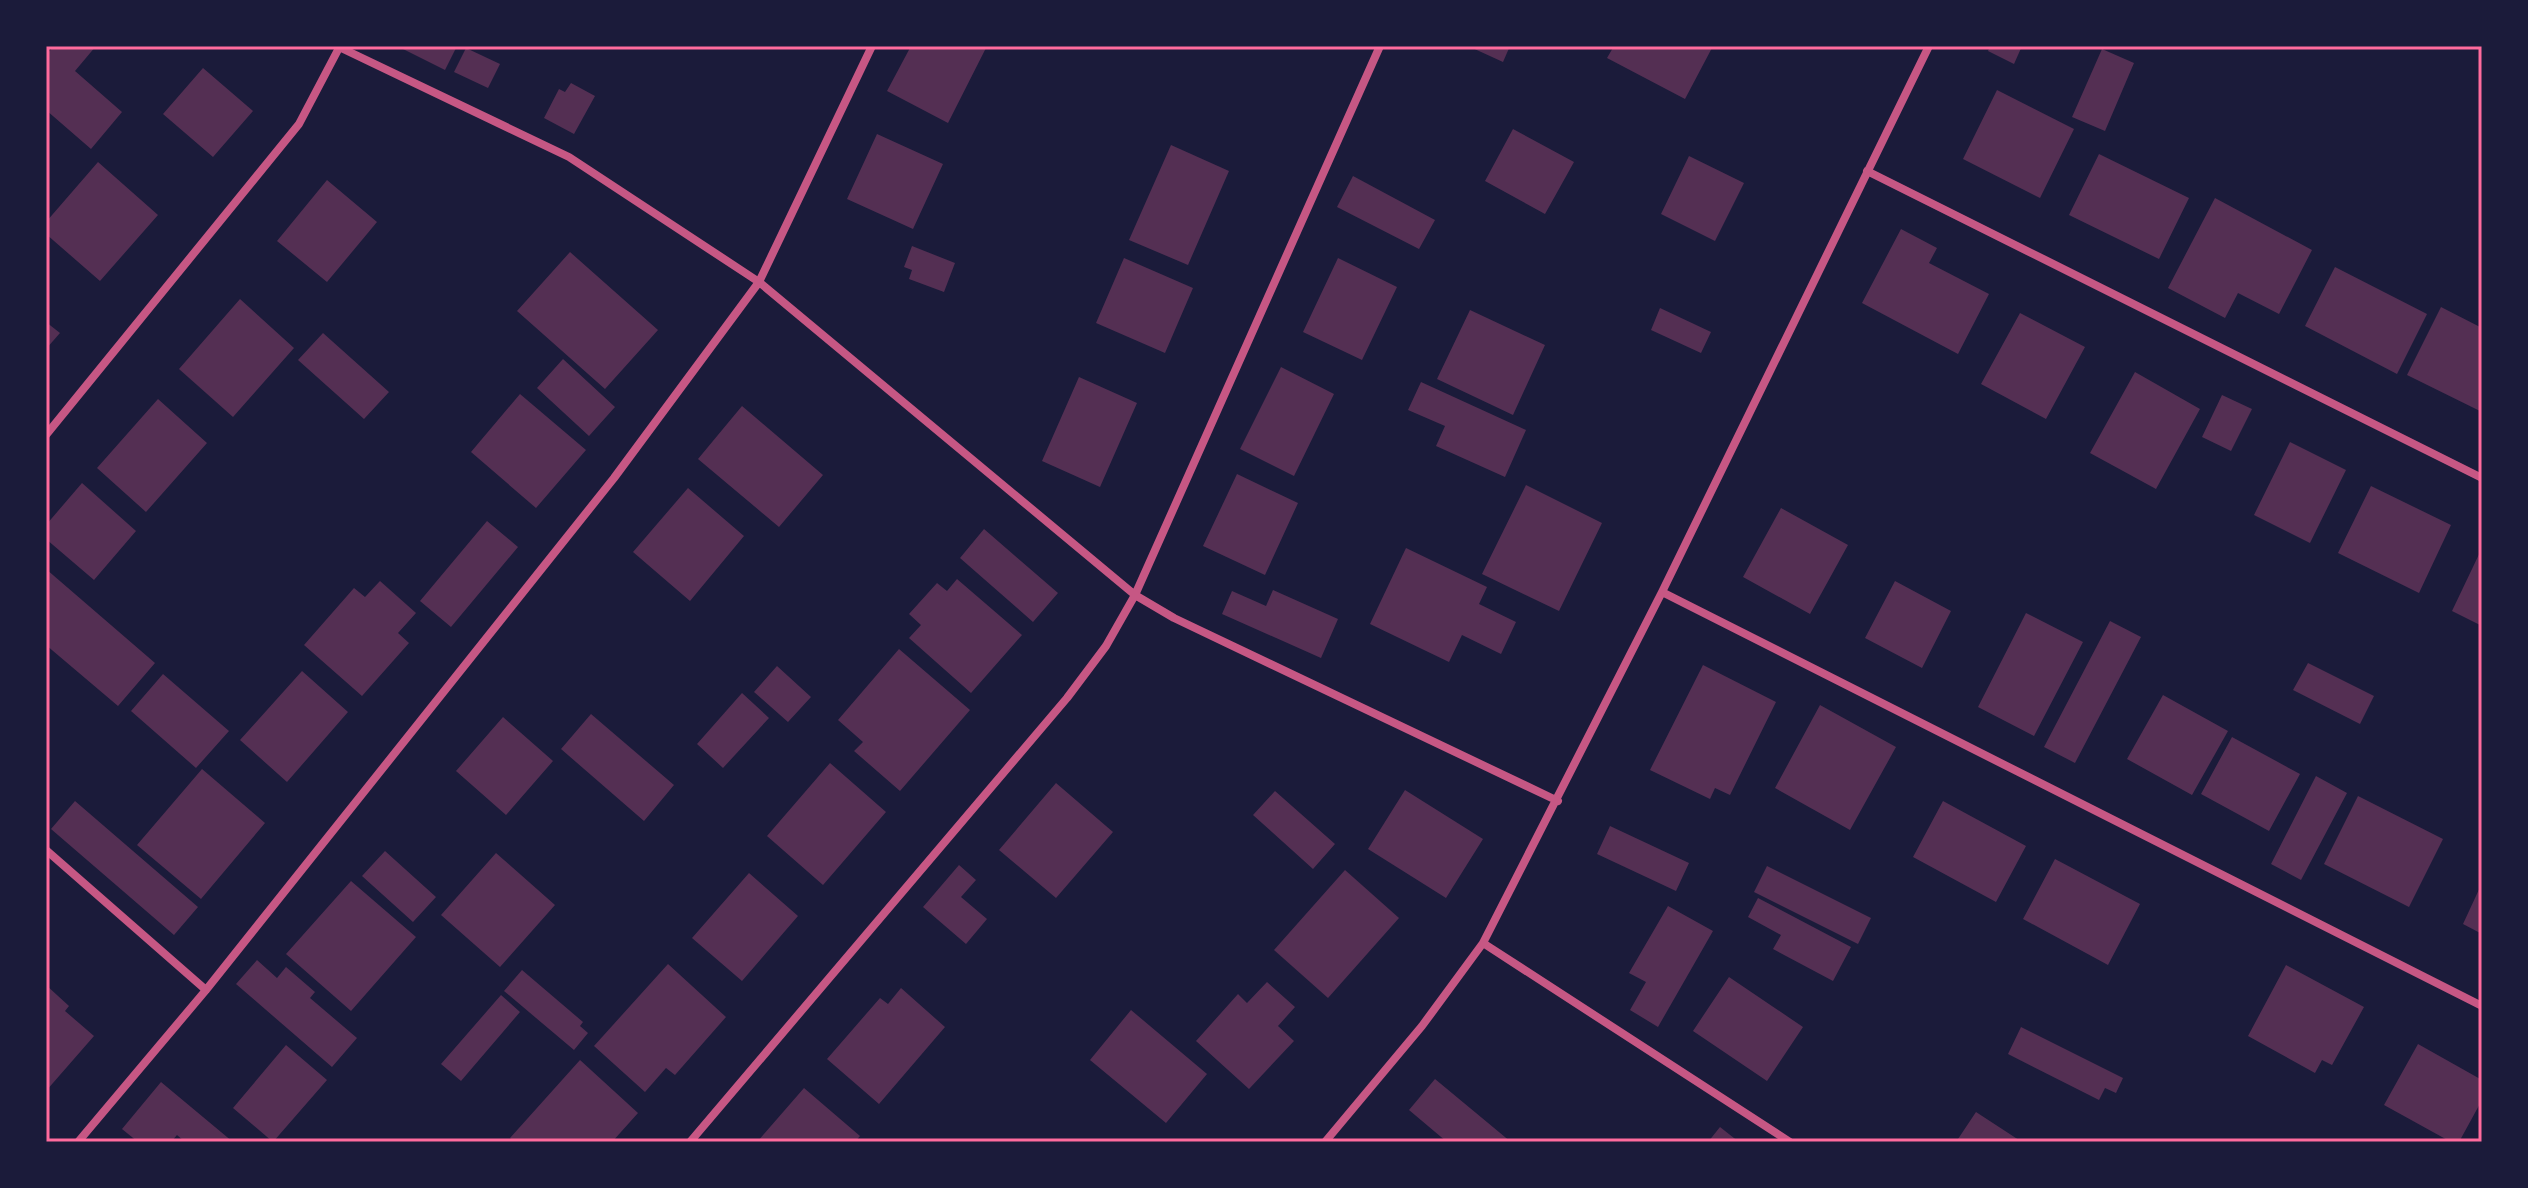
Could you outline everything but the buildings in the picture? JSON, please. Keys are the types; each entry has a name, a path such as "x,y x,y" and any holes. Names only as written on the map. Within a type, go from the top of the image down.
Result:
{"street":[{"path":"46,435 299,124 339,46 569,157 759,282 1135,595 1174,618 1558,801"},
{"path":"78,1142 206,990 614,478 759,282 872,46"},
{"path":"690,1142 1067,698 1106,646 1135,595 1380,46"},
{"path":"1325,1142 1422,1026 1483,943 1662,592 1929,46"},
{"path":"1867,171 2482,478"},
{"path":"1662,592 2482,1006"},
{"path":"46,850 206,990"},
{"path":"1483,943 1790,1142"}]}
